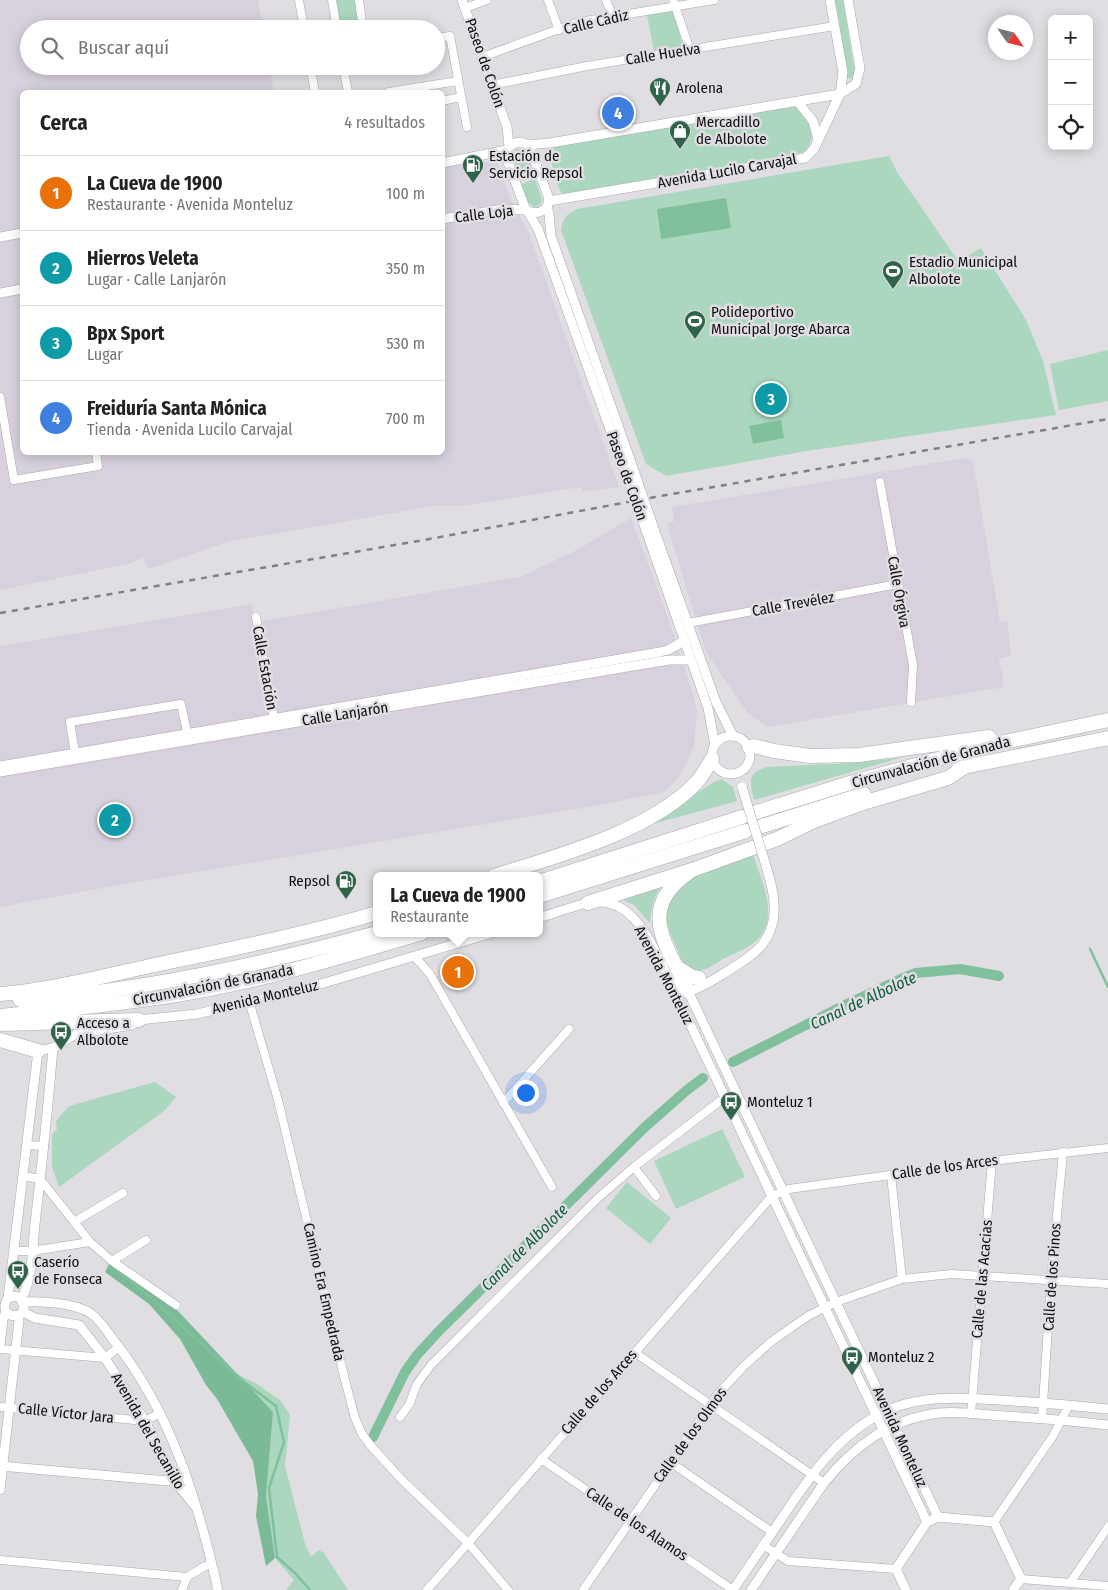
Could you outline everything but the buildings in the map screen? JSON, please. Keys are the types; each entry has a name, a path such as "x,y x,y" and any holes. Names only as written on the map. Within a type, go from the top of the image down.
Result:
{"highway":[{"name":"Circunvalación de Granada","path":"757,812 925,762 1035,735 1108,720"},
{"path":"749,747 754,746 810,756 859,756 1013,733 1035,735"},
{"name":"Circunvalación de Granada","path":"762,826 832,803 966,766 1108,738"},
{"path":"506,872 579,848 628,829 684,794 697,782 712,759"},
{"path":"588,903 695,869 777,839 814,821 866,802 948,778 966,766"},
{"path":"543,881 742,817"},
{"path":"543,895 746,831"},
{"path":"688,991 674,974 658,918 666,894 680,879 695,869"},
{"path":"0,994 55,986 199,956 328,927 373,914"},
{"name":"Circunvalación de Granada","path":"0,1002 110,991 216,973 373,934"},
{"name":"Circunvalación de Granada","path":"0,1016 106,1005 183,994 288,970 408,937"},
{"path":"674,974 699,978"},
{"path":"0,1024 139,1020"},
{"path":"0,1040 38,1051"}],"street":[{"path":"298,0 302,20"},
{"path":"332,0 335,20"},
{"path":"359,0 362,20"},
{"path":"464,4 487,0"},
{"path":"548,0 559,30"},
{"path":"606,0 613,17"},
{"name":"Calle Cádiz","path":"482,57 579,22 613,17 674,3 714,0"},
{"path":"830,0 843,72 840,94"},
{"path":"445,162 508,148 513,143 550,143 840,94 856,84 860,68 848,0"},
{"path":"674,3 690,50"},
{"name":"Paseo de Colón","path":"464,4 507,127 507,160 527,211 538,229 651,531 688,623 716,702 733,736"},
{"name":"Calle Huelva","path":"492,85 587,66 835,26"},
{"path":"445,37 450,36 467,127"},
{"path":"312,75 315,90"},
{"path":"345,75 348,90"},
{"path":"402,90 458,81"},
{"name":"Avenida Lucilo Carvajal","path":"527,211 535,213 543,211 548,204 805,158 814,149 840,94"},
{"path":"445,100 462,97"},
{"path":"798,102 813,121 818,139"},
{"name":"Paseo de Colón","path":"507,127 523,144 548,204 551,236 629,470"},
{"name":"Calle Loja","path":"445,219 504,209 527,211"},
{"path":"0,237 20,233"},
{"path":"0,292 20,289"},
{"path":"0,397 14,480 98,466 96,455"},
{"name":"Calle Órgiva","path":"880,482 912,665 911,702"},
{"name":"Paseo de Colón","path":"651,531 690,660 708,708 715,745"},
{"name":"Calle Trevélez","path":"688,623 898,584"},
{"name":"Calle Estación","path":"256,616 274,719"},
{"name":"Calle Lanjarón","path":"0,766 187,732 274,719 668,650 684,641"},
{"name":"Calle Lanjarón","path":"0,772 669,660 690,660"},
{"path":"75,753 70,722 181,704 187,732"},
{"path":"733,736 745,742 749,747 750,753 750,760 743,771 737,774 718,770 712,759 715,745 723,738 733,736"},
{"path":"688,991 699,988 743,962 759,949 770,931 774,915 771,881 737,774"},
{"name":"Avenida Monteluz","path":"543,917 588,903 604,902 617,906 627,912 641,926 674,974 670,987 682,1008 927,1522"},
{"name":"Avenida Monteluz","path":"38,1051 52,1048 76,1034 132,1025 139,1020 197,1014 304,989 479,937"},
{"path":"415,957 430,974 552,1187"},
{"path":"682,1008 690,984 699,978 724,972"},
{"name":"Avenida Monteluz","path":"688,991 938,1517"},
{"name":"Camino Era Empedrada","path":"249,1001 278,1100 328,1312 355,1418 362,1434 401,1479 468,1543 508,1590"},
{"path":"503,1103 569,1028"},
{"path":"0,1490 19,1320 24,1308 22,1300 26,1292 32,1252 44,1146 52,1048"},
{"path":"0,1345 4,1305 8,1298 38,1051"},
{"path":"400,1416 409,1405 417,1384 431,1365 591,1205 634,1167 725,1098 736,1092"},
{"path":"27,1144 44,1146"},
{"name":"Calle de los Arces","path":"783,1191 992,1161 1108,1148"},
{"name":"Calle de los Pinos","path":"1042,1419 1051,1280 1063,1152"},
{"name":"Calle de las Acacias","path":"971,1414 992,1161"},
{"path":"634,1167 656,1196"},
{"path":"891,1175 902,1279"},
{"path":"23,1176 40,1179 90,1242 112,1261 176,1305"},
{"path":"772,1196 783,1191"},
{"path":"74,1222 123,1193"},
{"name":"Calle de los Arces","path":"427,1590 772,1196"},
{"path":"112,1261 146,1240"},
{"path":"14,1250 32,1252 90,1242"},
{"path":"825,1307 902,1279 952,1274 1108,1284"},
{"path":"8,1298 16,1296 22,1300"},
{"name":"Avenida del Secanillo","path":"22,1300 39,1301 82,1309 92,1314 119,1347 141,1379 177,1448 198,1510 218,1590"},
{"name":"Calle de los Olmos","path":"583,1590 710,1404 745,1365 772,1341 808,1316 825,1307"},
{"path":"4,1311 13,1317 20,1314"},
{"name":"Avenida del Secanillo","path":"20,1314 79,1325 105,1358 145,1421 173,1479 198,1510"},
{"path":"0,1349 105,1358 119,1347"},
{"path":"634,1352 824,1483"},
{"path":"733,1590 812,1474 847,1436 876,1415 926,1400 943,1398 972,1398 1108,1409"},
{"path":"994,1522 1062,1420 1069,1405"},
{"name":"Calle Víctor Jara","path":"0,1407 145,1421"},
{"path":"145,1421 160,1413"},
{"path":"751,1590 824,1483 847,1457 884,1430 913,1419 940,1413 1062,1420 1108,1425"},
{"name":"Calle de los Alamos","path":"541,1459 733,1590"},
{"path":"670,1462 772,1532"},
{"path":"2,1466 168,1481 185,1473"},
{"path":"896,1569 927,1522 938,1517 994,1522"},
{"path":"994,1522 1021,1579"},
{"path":"1070,1583 1108,1527"},
{"path":"763,1545 788,1561 896,1569"},
{"path":"0,1560 187,1578"},
{"path":"182,1590 187,1578 205,1566 212,1564"},
{"path":"896,1569 906,1590"},
{"path":"1021,1579 1108,1586"},
{"path":"1013,1590 1021,1579"}],"shaded area":[{"path":"0,0 258,0 261,20 20,20 20,75 271,75 274,90 20,90 20,455 445,455 445,167 484,159 485,163 497,161 511,201 528,231 619,487 582,492 581,487 462,506 434,506 227,542 149,569 143,558 128,564 0,590"},
{"path":"334,0 356,0 360,20 337,20"},
{"path":"834,0 843,0 855,75 852,79 846,77"},
{"path":"673,11 683,46 654,51 647,15"},
{"name":"Mercadillo de Albolote","path":"796,105 806,116 811,127 811,139 805,152 758,163 564,196 554,178 552,159 555,145"},
{"path":"517,149 524,151 531,166 524,168 525,174 519,176 512,155"},
{"path":"889,156 897,172 958,261 981,248 1026,320 1043,361 1056,415 813,450 666,476 646,464 561,230 566,217 577,209"},
{"path":"535,179 542,200 540,205 534,207 528,202 521,184"},
{"path":"726,198 731,228 661,239 657,209"},
{"path":"1108,350 1108,401 1059,410 1050,364"},
{"path":"781,420 784,438 753,444 749,426"},
{"path":"964,458 973,462 1000,622 1007,621 1011,656 999,659 1004,687 767,727 747,712 706,652 667,524 674,521 672,507"},
{"path":"631,518 672,629 697,712 694,746 686,765 675,781 663,792 600,805 102,888 0,907 0,646 252,604 255,622 520,577 577,550"},
{"path":"900,758 754,800 751,788 753,775 760,769 767,767 852,763"},
{"path":"722,779 733,787 737,801 645,826 716,781"},
{"path":"753,855 764,886 768,908 768,919 765,929 751,945 708,968 700,971 692,970 681,958 668,926 666,909 668,904 686,883 697,875 720,864"},
{"path":"661,886 653,903 650,923 634,905 623,900"},
{"path":"155,1082 176,1097 164,1111 59,1187 52,1167 52,1135 57,1129 56,1121 69,1106"},
{"path":"722,1129 745,1177 676,1209 654,1161"},
{"path":"627,1182 671,1218 650,1244 606,1208"},
{"path":"109,1264 178,1311 273,1412 266,1497 275,1558 266,1566 256,1516 258,1494 253,1461 180,1339 149,1304 105,1272"},
{"path":"235,1373 257,1384 281,1401 290,1415 285,1466 305,1544 311,1557 319,1550 324,1553 348,1590 286,1590 294,1580 275,1558 266,1497 273,1412"}],"waterway":[{"path":"1090,949 1108,987"},
{"name":"Canal de Albolote","path":"733,1062 845,1005 916,973 960,969 999,976"},
{"name":"Canal de Albolote","path":"373,1437 405,1372 417,1355 438,1332 645,1127 703,1078"},
{"path":"111,1265 150,1297 243,1381 276,1406 284,1442 269,1488 277,1557 310,1590"}],"railway":[{"path":"0,613 1108,419"}],"place":[{"name":"Arolena","path":"660,107"},
{"name":"Freiduría Santa Mónica","path":"618,113"},
{"name":"Mercadillo de Albolote","path":"680,150"},
{"name":"Estación de Servicio Repsol","path":"473,184"},
{"name":"Estadio Municipal Albolote","path":"893,290"},
{"name":"Polideportivo Municipal Jorge Abarca","path":"695,340"},
{"name":"Bpx Sport","path":"771,399"},
{"name":"Hierros Veleta","path":"115,820"},
{"name":"Repsol","path":"346,900"},
{"name":"La Cueva de 1900","path":"458,972"},
{"name":"Acceso a Albolote","path":"61,1051"},
{"name":"Monteluz 1","path":"731,1121"},
{"name":"Caserío de Fonseca","path":"18,1290"},
{"name":"Monteluz 2","path":"852,1376"}]}
